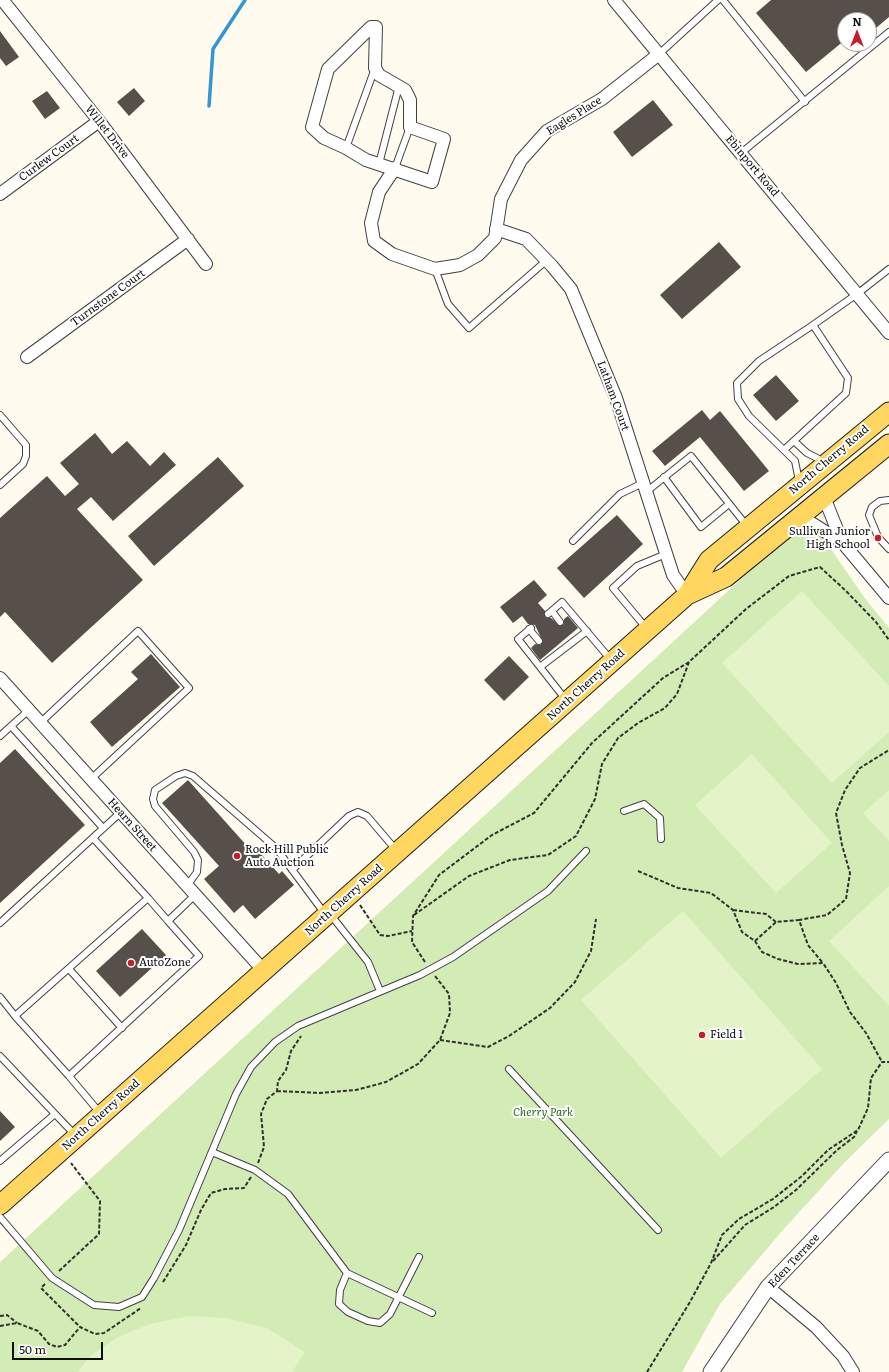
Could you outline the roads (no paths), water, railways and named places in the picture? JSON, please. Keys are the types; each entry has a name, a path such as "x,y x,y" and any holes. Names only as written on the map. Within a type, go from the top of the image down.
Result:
{"main road":[{"name":"North Cherry Road","path":"0,1205 648,630 687,594 709,560 889,412"},
{"name":"North Cherry Road","path":"687,594 726,577 889,444"}],"street":[{"name":"Ebinport Road","path":"614,0 889,333"},
{"name":"Willet Drive","path":"4,2 99,121 206,264"},
{"path":"370,27 376,27 376,68 379,75 399,86 405,90 410,100 410,127 444,139 432,182 395,168 366,160 346,148 324,138 312,127 328,69 370,27"},
{"name":"Eagles Place","path":"395,168 379,192 371,223 374,241 392,254 435,269 460,265 478,255 495,238 501,199 521,160 547,131 602,99 659,54"},
{"name":"Curlew Court","path":"0,194 99,121"},
{"name":"Latham Court","path":"496,229 526,239 547,260 571,289 616,398 672,575 687,594"},
{"name":"Turnstone Court","path":"28,357 188,238"},
{"path":"824,497 842,542 889,598"},
{"path":"800,516 842,542"},
{"name":"Hearn Street","path":"0,678 264,971"},
{"name":"Eden Terrace","path":"711,1372 768,1288 889,1160"},
{"path":"768,1288 816,1327 843,1356 853,1372"}],"lane":[{"path":"659,54 718,0"},
{"path":"723,0 805,102"},
{"path":"741,153 889,32"},
{"path":"346,148 376,68"},
{"path":"379,164 399,86"},
{"path":"395,168 410,127"},
{"path":"435,269 448,304 469,328 547,260"},
{"path":"800,485 795,461 749,416 738,399 737,383 759,361 857,294 889,269"},
{"path":"784,449 846,393 848,378 813,325"},
{"path":"0,415 26,444 26,456 23,464 0,485"},
{"path":"794,441 807,453 827,462"},
{"path":"573,541 620,494 645,487 664,477 691,456 748,528"},
{"path":"664,477 701,527 729,504"},
{"path":"889,500 880,501 872,507 869,515 878,537 889,549"},
{"path":"648,630 613,588 637,566 666,554"},
{"path":"560,622 550,613 562,602 612,661"},
{"path":"539,641 530,628 518,639 567,702"},
{"path":"40,723 138,631 144,637 190,688 91,779"},
{"path":"540,668 550,655 564,649 587,631"},
{"path":"570,634 575,640"},
{"path":"560,643 564,649"},
{"path":"0,736 29,710"},
{"path":"11,726 104,828"},
{"path":"187,886 197,872 198,860 194,852 155,806 153,799 155,790 176,776 186,773 193,776 276,848 292,870 368,962 380,991"},
{"path":"624,811 644,804 660,818 661,839"},
{"path":"0,923 121,812"},
{"path":"292,870 349,816 358,812 367,816 397,852"},
{"path":"69,1076 199,956 93,838"},
{"path":"0,1217 52,1278 94,1305 119,1307 142,1297 154,1278 179,1230 236,1094 251,1067 275,1042 304,1024 430,969 453,957 548,891 586,851"},
{"path":"168,921 195,895"},
{"path":"15,1016 148,898"},
{"path":"69,969 122,1028"},
{"path":"0,997 102,1115"},
{"path":"0,1056 77,1137"},
{"path":"509,1069 658,1230"},
{"path":"0,1162 55,1114"},
{"path":"212,1152 255,1170 288,1194 347,1273 432,1314"},
{"path":"347,1273 340,1290 340,1304 348,1312 368,1321 380,1323 390,1314 419,1257"}],"waterway":[{"path":"209,106 213,49 245,0"}],"place":[{"name":"Sullivan Junior High School","path":"878,538"},
{"name":"Rock Hill Public Auto Auction","path":"237,856"},
{"name":"AutoZone","path":"131,963"},
{"name":"Field 1","path":"702,1035"}],"park label":[{"name":"Cherry Park","path":"543,1113"}]}
